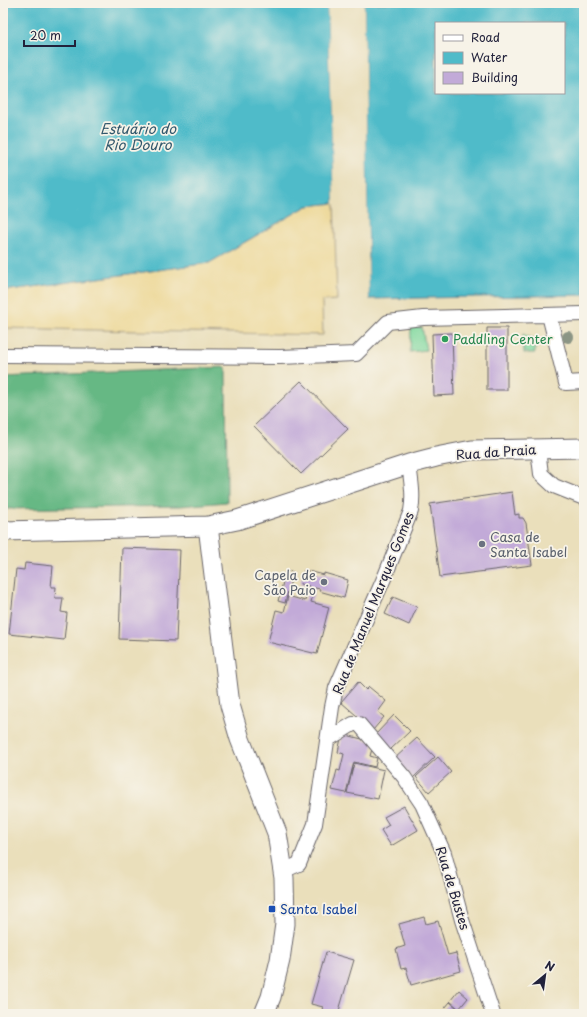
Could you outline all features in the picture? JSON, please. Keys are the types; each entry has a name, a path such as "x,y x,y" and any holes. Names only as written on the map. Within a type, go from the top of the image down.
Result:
{"main road":[{"name":"Rua da Praia","path":"3,531 208,526 237,520 409,464 436,457 472,450 584,448"},
{"path":"208,526 230,705 240,739 278,833 283,871 285,924 280,960 271,997 264,1014"}],"street":[{"path":"3,355 280,357 356,354 388,322 423,318 584,314"},
{"path":"549,315 566,383 584,382"},
{"path":"538,449 541,474 554,486 584,498"},
{"name":"Rua de Manuel Marques Gomes","path":"283,871 299,864 315,824 336,688 412,512 413,489 409,464"},
{"name":"Rua de Bustes","path":"327,740 353,724 359,724 404,776 422,804 444,853 462,920 493,1014"}],"green space":[{"path":"422,327 426,350 410,352 411,328"},
{"path":"523,334 535,340 535,353 524,353"},
{"path":"226,367 227,502 180,506 3,509 3,377"}],"sand":[{"path":"334,203 337,300 322,301 323,335 3,328 3,291 209,263 307,206"}],"water":[{"name":"Estuário do Rio Douro","path":"3,3 327,3 334,203 307,206 209,263 3,291"},
{"path":"364,3 584,3 584,295 369,299"}],"pier":[{"path":"327,3 329,3 336,203 334,205"},
{"path":"362,3 364,3 369,299 367,299"}],"building":[{"path":"487,328 507,328 507,390 487,390"},
{"path":"452,333 454,395 434,396 432,334"},
{"path":"301,381 348,429 301,474 254,426"},
{"name":"Casa de Santa Isabel","path":"512,492 515,515 519,514 519,518 523,518 526,523 532,565 440,577 430,504"},
{"path":"122,548 180,550 176,641 119,639"},
{"path":"25,563 53,566 51,587 56,587 55,598 63,598 61,612 67,613 64,640 9,634 16,569 24,570"},
{"path":"304,570 324,575 324,573 348,580 344,598 319,591 320,589 315,588 311,602 329,607 317,654 268,642 276,610 284,612 288,596 305,601 309,586 300,584"},
{"path":"286,571 293,572 285,603 278,601"},
{"path":"393,597 417,607 409,625 385,614"},
{"path":"358,682 366,690 369,687 386,701 378,712 384,717 373,730 341,702"},
{"path":"394,715 410,731 390,750 375,735"},
{"path":"342,734 374,742 370,756 377,758 375,767 354,762 346,793 332,790 337,770 340,771 344,754 338,752"},
{"path":"417,738 435,757 413,778 394,759"},
{"path":"438,757 451,772 429,792 416,777"},
{"path":"354,763 384,770 378,799 347,793"},
{"path":"404,806 418,830 391,846 381,830 389,825 384,817"},
{"path":"424,917 426,924 438,921 448,955 456,953 461,971 411,985 406,968 401,969 396,949 405,946 399,924"},
{"path":"326,952 354,960 338,1014 327,1014 321,1012 323,1007 311,1004"},
{"path":"459,990 468,998 459,1009 450,1001"},
{"path":"450,1002 464,1014 440,1014"}],"place":[{"name":"Paddling Center","path":"445,339"},
{"name":"Casa de Santa Isabel","path":"482,544"},
{"name":"Capela de São Paio","path":"324,582"},
{"name":"Santa Isabel","path":"272,909"}]}
